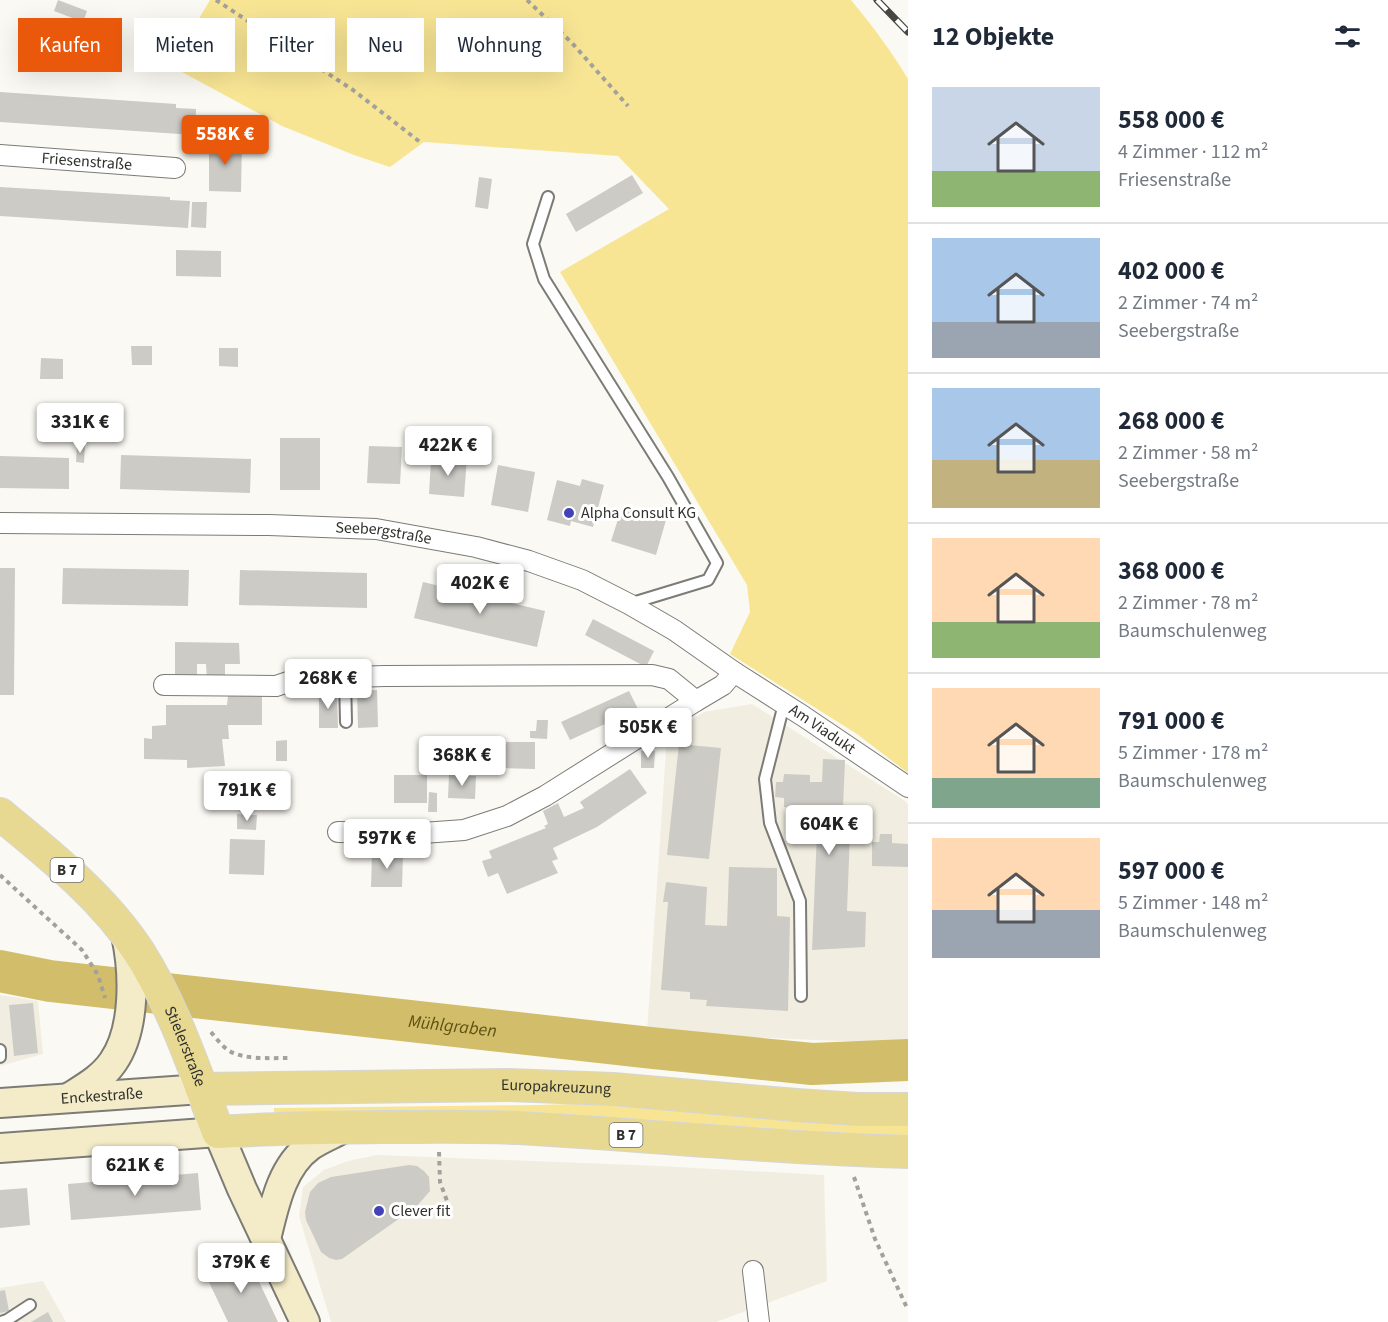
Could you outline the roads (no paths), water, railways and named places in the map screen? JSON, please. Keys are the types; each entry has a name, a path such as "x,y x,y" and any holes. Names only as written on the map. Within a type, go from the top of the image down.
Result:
{"main road":[{"name":"Stielerstraße","path":"0,814 48,853 105,909 158,987 176,1024 234,1171 305,1322"},
{"path":"70,1097 95,1081 112,1064 122,1048 128,1025 131,946"},
{"name":"Europakreuzung","path":"202,1089 531,1086 613,1089 857,1109 908,1109"},
{"name":"Enckestraße","path":"0,1103 202,1089"},
{"name":"B 7","path":"218,1132 264,1129 438,1127 527,1129 908,1152"},
{"path":"266,1239 279,1190 287,1173 309,1147 344,1128"},
{"path":"0,1148 218,1132"}],"street":[{"name":"Friesenstraße","path":"0,155 175,168"},
{"name":"Seebergstraße","path":"0,523 269,525 376,529 476,547 529,561 582,580 674,630 734,672"},
{"path":"339,832 423,833 464,830 507,816 545,796 723,686 734,672"},
{"name":"Am Viadukt","path":"734,672 908,787"},
{"path":"164,685 276,686 297,679 384,676 652,675 669,680 696,701"},
{"path":"753,1271 759,1322"}],"lane":[{"path":"548,197 533,244 544,279 668,477 717,563 708,580 629,604"},
{"path":"345,678 346,722"},
{"path":"784,704 765,779 770,823 800,901 801,996"},
{"path":"0,1050 0,1057"},
{"path":"1,1322 30,1305"}],"waterway":[{"name":"Mühlgraben","path":"0,971 50,981 812,1064 908,1060"}],"railway":[{"path":"877,0 908,32"}],"place":[{"name":"Alpha Consult KG","path":"569,513"},
{"name":"Clever fit","path":"379,1211"}]}
